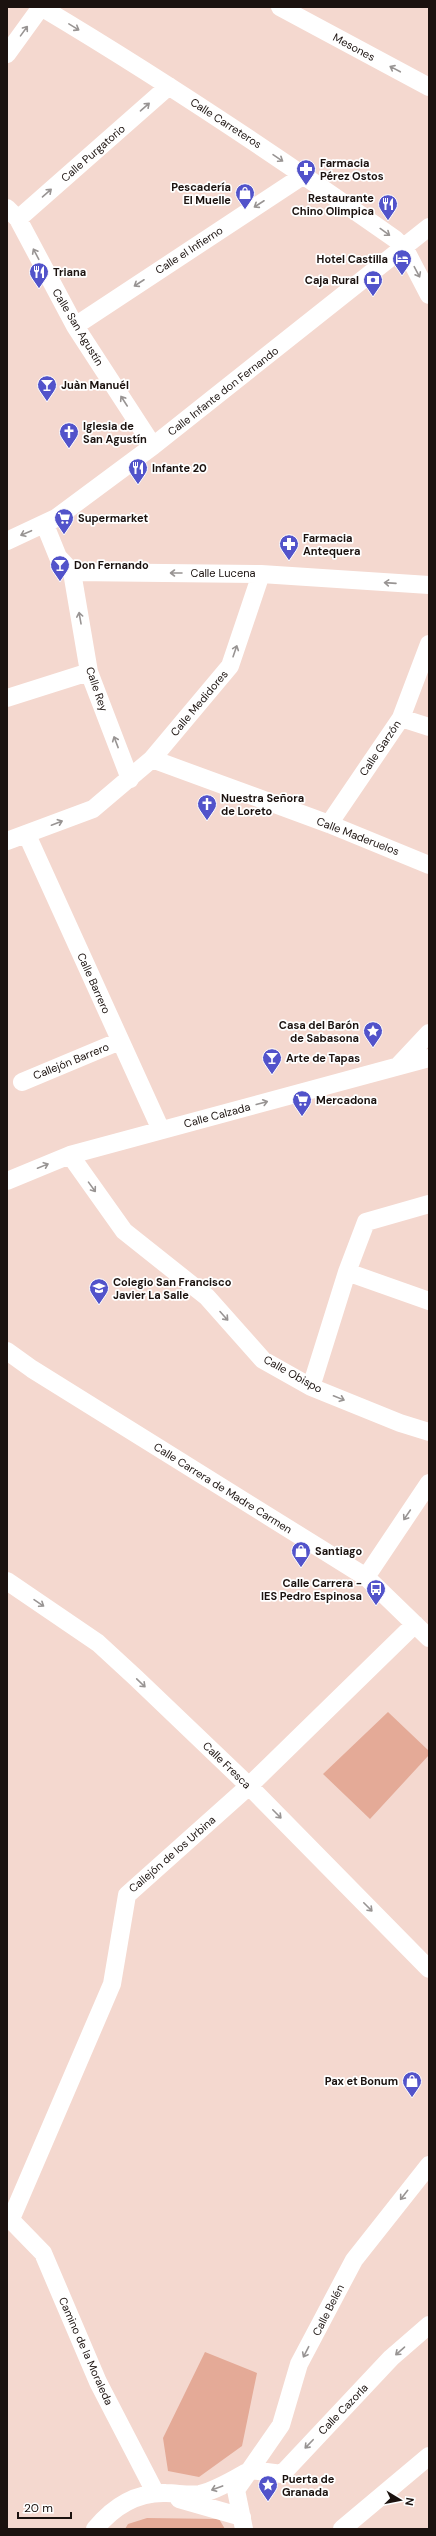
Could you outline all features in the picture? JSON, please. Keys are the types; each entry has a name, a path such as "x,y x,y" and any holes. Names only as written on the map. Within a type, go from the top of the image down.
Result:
{"street":[{"path":"7,54 41,7"},
{"name":"Calle Carreteros","path":"41,7 168,86 304,175 395,239 405,249"},
{"name":"Mesones","path":"280,7 429,87"},
{"name":"Calle Purgatorio","path":"10,211 168,86"},
{"name":"Calle el Infierno","path":"75,326 304,175"},
{"name":"Calle San Agustín","path":"10,211 75,326 153,446"},
{"name":"Calle Infante don Fernando","path":"7,541 45,525 153,446 405,249 429,227"},
{"path":"405,249 429,295"},
{"path":"45,525 58,557 72,572"},
{"name":"Calle Lucena","path":"72,572 261,574 429,586"},
{"name":"Calle Rey","path":"72,572 89,672 130,779"},
{"name":"Calle Medidores","path":"7,841 27,835 93,809 152,759 230,666 261,574"},
{"name":"Calle Garzón","path":"329,824 401,718 429,644"},
{"path":"7,698 89,672"},
{"path":"401,718 429,727"},
{"name":"Calle Maderuelos","path":"152,759 329,824 429,865"},
{"name":"Calle Barrero","path":"27,835 160,1130"},
{"path":"398,1066 429,1033"},
{"name":"Callejón Barrero","path":"22,1082 120,1041"},
{"name":"Calle Calzada","path":"7,1181 70,1155 429,1058"},
{"name":"Calle Obispo","path":"70,1155 124,1231 206,1298 263,1360 311,1387 400,1423 429,1432"},
{"path":"311,1387 347,1272 366,1222 429,1204"},
{"path":"347,1272 429,1301"},
{"name":"Calle Carrera de Madre Carmen","path":"7,1351 32,1369 366,1577 429,1638"},
{"path":"366,1577 429,1483"},
{"name":"Calle Fresca","path":"7,1581 98,1643 249,1786 429,1969"},
{"name":"Callejón de los Urbina","path":"9,2217 112,1984 127,1894 249,1786 415,1624"},
{"name":"Calle Belén","path":"243,2523 236,2490 281,2425 300,2364 354,2260 429,2165"},
{"name":"Camino de la Moraleda","path":"9,2217 42,2253 98,2382 156,2492"},
{"name":"Calle Cazorla","path":"251,2470 282,2474 391,2358 429,2325"},
{"path":"342,2529 429,2456"},
{"path":"95,2529 108,2513 139,2495 156,2492 200,2494 227,2484 251,2470"},
{"path":"156,2492 243,2523"}],"shaded area":[{"path":"388,1712 429,1751 429,1755 370,1819 323,1774"},
{"path":"205,2352 257,2373 242,2446 199,2477 168,2471 163,2438"},
{"path":"147,2518 219,2519 225,2529 125,2529 128,2524"}],"place":[{"name":"Farmacia Pérez Ostos","path":"306,186"},
{"name":"Pescadería El Muelle","path":"245,210"},
{"name":"Restaurante Chino Olimpica","path":"388,221"},
{"name":"Hotel Castilla","path":"402,276"},
{"name":"Triana","path":"39,289"},
{"name":"Caja Rural","path":"373,297"},
{"name":"Juàn Manuél","path":"47,402"},
{"name":"Iglesia de San Agustín","path":"69,449"},
{"name":"Infante 20","path":"138,485"},
{"name":"Supermarket","path":"64,535"},
{"name":"Farmacia Antequera","path":"289,561"},
{"name":"Don Fernando","path":"60,582"},
{"name":"Nuestra Señora de Loreto","path":"207,821"},
{"name":"Casa del Barón de Sabasona","path":"373,1048"},
{"name":"Arte de Tapas","path":"272,1075"},
{"name":"Mercadona","path":"302,1117"},
{"name":"Colegio San Francisco Javier La Salle","path":"99,1305"},
{"name":"Santiago","path":"301,1568"},
{"name":"Calle Carrera - IES Pedro Espinosa","path":"376,1606"},
{"name":"Pax et Bonum","path":"412,2098"},
{"name":"Puerta de Granada","path":"268,2502"}]}
